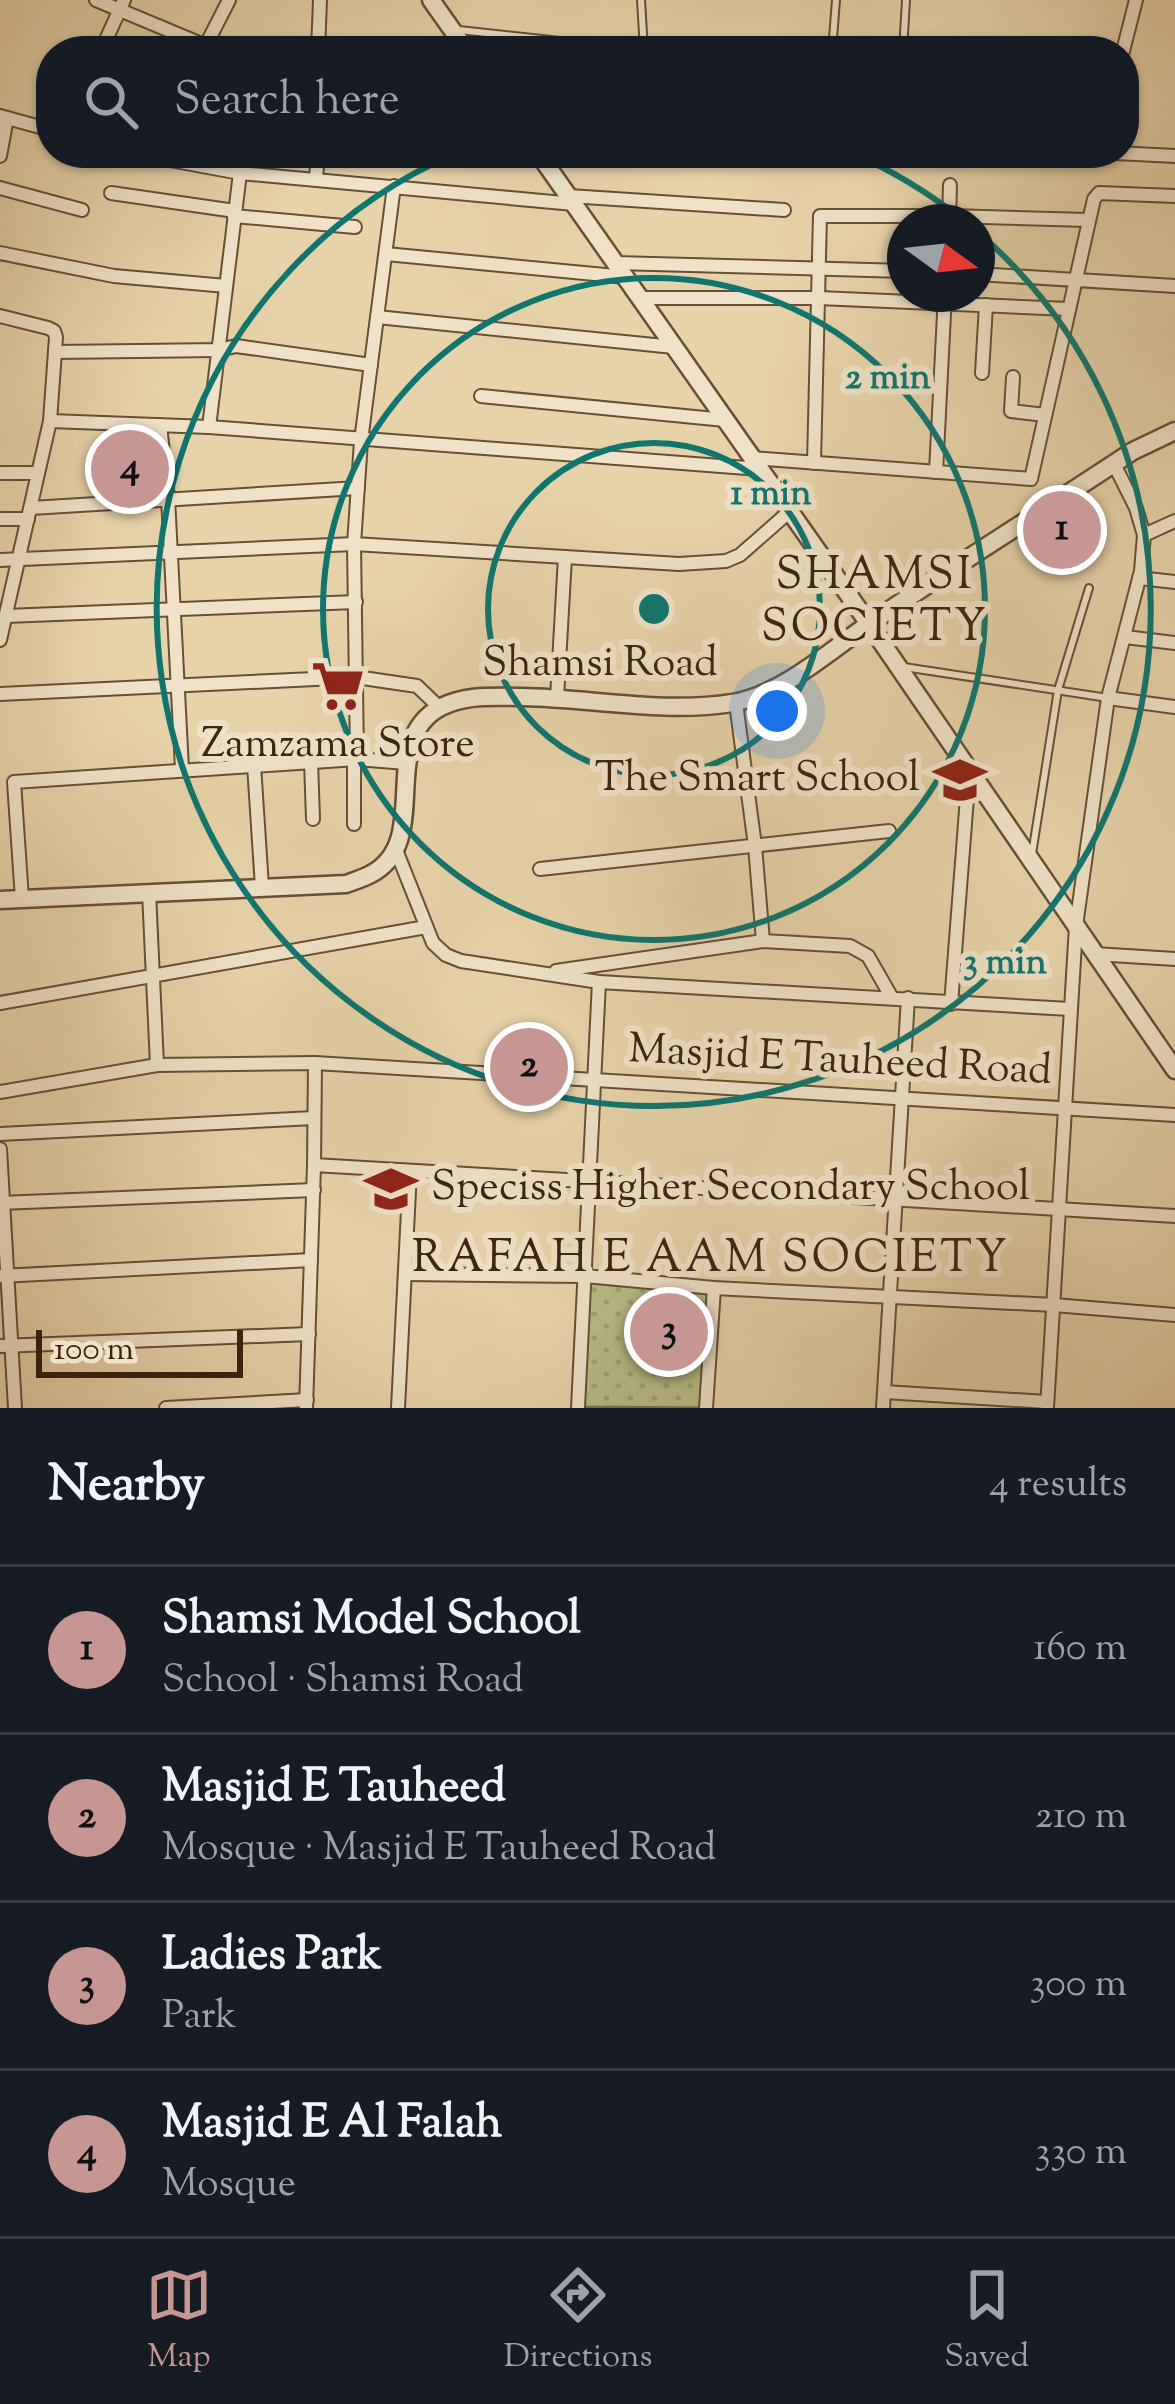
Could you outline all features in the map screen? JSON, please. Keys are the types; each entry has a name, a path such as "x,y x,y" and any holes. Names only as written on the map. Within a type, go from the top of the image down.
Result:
{"street":[{"path":"96,0 122,5 182,36"},
{"path":"211,36 229,0"},
{"path":"319,36 320,0"},
{"path":"430,0 456,36"},
{"path":"1127,36 1136,0"},
{"path":"108,36 122,5"},
{"path":"0,156 3,117 36,126"},
{"path":"1139,154 1175,156"},
{"path":"214,168 571,200 784,210"},
{"path":"316,179 317,168"},
{"path":"549,168 1173,1064"},
{"path":"209,427 239,173"},
{"path":"950,185 950,204"},
{"path":"354,824 354,544 361,440 394,186"},
{"path":"0,188 82,210"},
{"path":"111,193 235,214 355,227"},
{"path":"50,421 1030,479 1094,199 1100,193 1175,196"},
{"path":"814,463 822,215 887,217"},
{"path":"995,219 1088,220"},
{"path":"0,253 114,276 226,286"},
{"path":"386,254 621,270 887,270"},
{"path":"995,275 1175,286"},
{"path":"641,298 887,298"},
{"path":"995,306 1069,310"},
{"path":"936,472 944,312"},
{"path":"982,373 986,312"},
{"path":"0,316 54,331 55,352 50,421 0,640"},
{"path":"377,317 675,347"},
{"path":"55,352 236,346 371,364"},
{"path":"1013,377 1011,411 1045,415"},
{"path":"481,396 725,420"},
{"path":"160,425 182,769"},
{"name":"Shamsi Road","path":"396,850 405,812 406,763 417,727 440,708 472,697 680,706 736,703 807,670 869,624 1114,464 1175,431"},
{"path":"884,1392 1047,1405 1076,926 1108,698 1139,578 1144,535 1114,464"},
{"path":"0,473 38,473"},
{"path":"0,519 168,498 358,488"},
{"path":"0,560 354,544 679,564 727,561 740,555 790,511"},
{"path":"1144,535 1175,521"},
{"path":"557,698 565,557"},
{"path":"1139,578 1175,583"},
{"path":"5,616 356,602"},
{"path":"1125,637 1175,644"},
{"path":"0,694 356,677 417,686 440,708"},
{"path":"1108,698 1175,707"},
{"path":"736,703 763,941"},
{"path":"311,761 313,819"},
{"path":"22,899 17,822 7,782 311,761 406,763"},
{"path":"254,765 262,887"},
{"path":"951,1004 969,770"},
{"path":"0,823 17,822"},
{"path":"540,869 889,831"},
{"path":"0,900 346,884 375,873 396,850 433,943 461,962 599,982 1070,1009"},
{"path":"149,892 157,1065"},
{"path":"0,1003 426,927"},
{"path":"538,973 763,941 850,946 861,950 900,998 902,1099 883,1408"},
{"path":"1095,954 1175,959"},
{"path":"578,1408 599,982"},
{"path":"166,1408 306,1404 315,1063"},
{"name":"Masjid E Tauheed Road","path":"0,1092 157,1065 315,1063 1175,1115"},
{"path":"0,1133 314,1118"},
{"path":"0,1150 6,1346 15,1408"},
{"path":"314,1165 1175,1216"},
{"path":"398,1408 410,1171"},
{"path":"2,1203 314,1190"},
{"path":"4,1276 311,1260"},
{"path":"405,1274 585,1276 1175,1315"},
{"path":"706,1408 714,1288"},
{"path":"6,1346 309,1334"}],"lane":[{"path":"641,0 646,36"},
{"path":"833,36 836,0"},
{"path":"904,36 906,0"},
{"path":"451,28 507,36"},
{"path":"1031,860 1058,690 1089,588"},
{"path":"898,667 1108,698"}],"green space":[{"path":"586,1282 711,1291 703,1408 582,1407"}],"place":[{"name":"Masjid E Al Falah","path":"130,469"},
{"name":"Shamsi Model School","path":"1062,530"},
{"name":"Zamzama Store","path":"338,686"},
{"name":"The Smart School","path":"960,780"},
{"name":"Masjid E Tauheed","path":"529,1067"},
{"name":"Speciss Higher Secondary School","path":"391,1189"},
{"name":"Ladies Park","path":"669,1332"}],"district":[{"name":"SHAMSI SOCIETY","path":"875,603"},
{"name":"RAFAH E AAM SOCIETY","path":"711,1260"}]}
